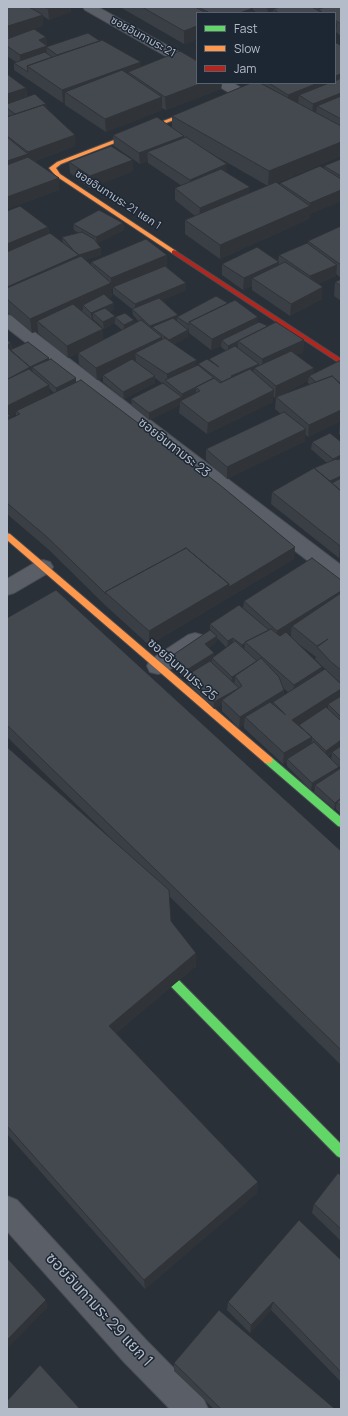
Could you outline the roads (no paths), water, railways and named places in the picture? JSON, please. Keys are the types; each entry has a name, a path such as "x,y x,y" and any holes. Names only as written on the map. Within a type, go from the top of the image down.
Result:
{"street":[{"name":"ซอยอินทามระ 21","path":"89,7 196,67"},
{"path":"224,84 235,94 273,112"},
{"name":"ซอยอินทามระ 21 แยก 1","path":"210,104 60,163 52,168 58,175 341,362"},
{"name":"ซอยอินทามระ 23","path":"7,320 311,563 341,576"},
{"name":"ซอยอินทามระ 25","path":"7,536 341,823"},
{"path":"7,588 44,567"},
{"path":"158,666 210,631"},
{"path":"146,954 341,1152"},
{"name":"ซอยอินทามระ 29 แยก 1","path":"7,1210 135,1351 192,1409"}]}
